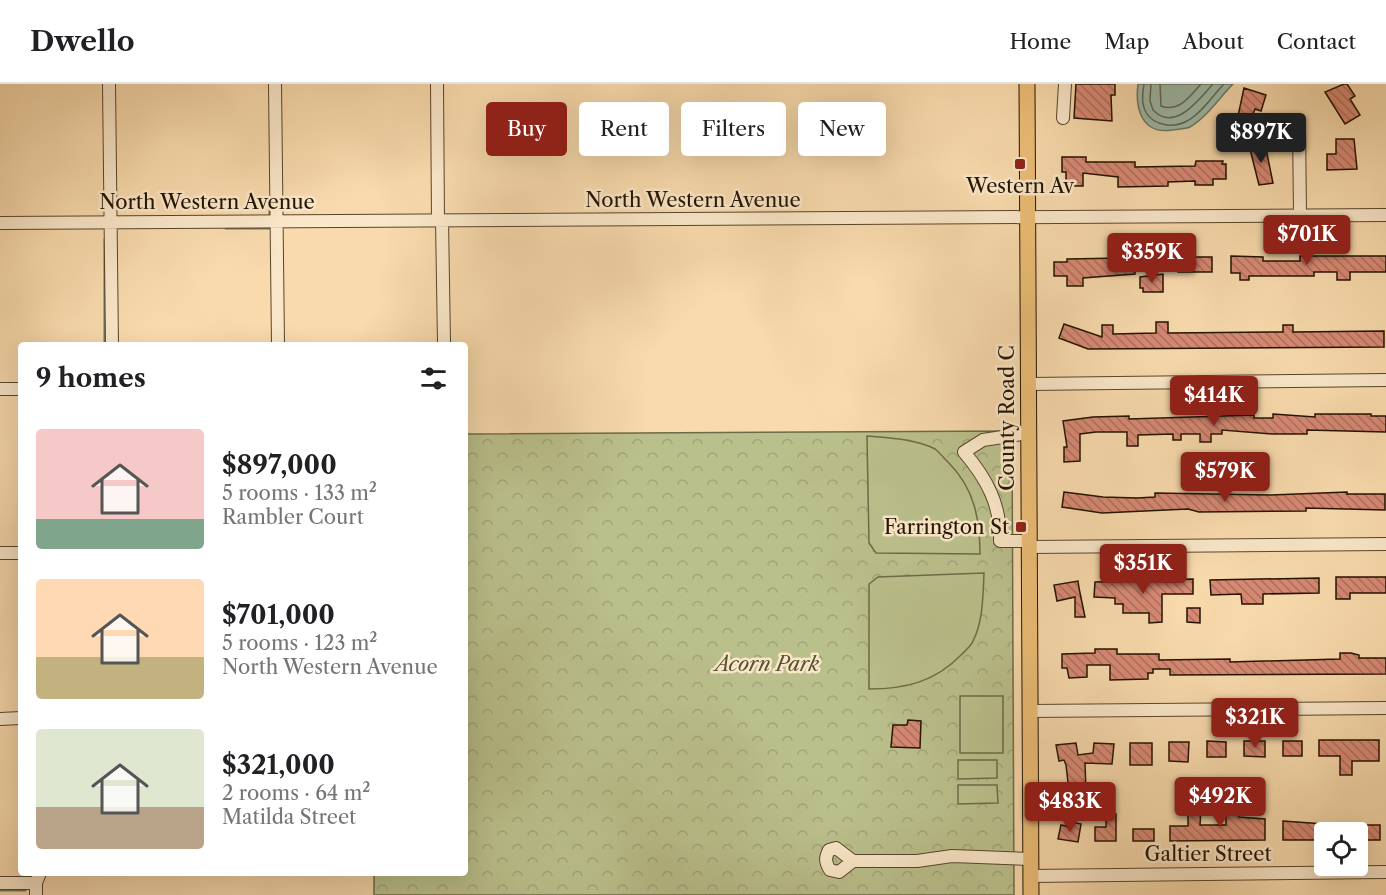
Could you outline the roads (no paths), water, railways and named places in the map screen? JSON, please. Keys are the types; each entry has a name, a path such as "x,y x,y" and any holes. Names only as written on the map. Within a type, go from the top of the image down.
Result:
{"main road":[{"name":"County Road C","path":"1027,84 1031,895"}],"street":[{"path":"109,84 112,342"},
{"path":"275,84 278,342"},
{"path":"437,84 444,342"},
{"path":"1063,118 1065,84"},
{"path":"1299,125 1300,215"},
{"name":"North Western Avenue","path":"0,223 1386,214"},
{"path":"1028,384 1386,380"},
{"path":"0,389 18,389"},
{"path":"1028,433 983,440 964,452 981,472 994,498 1000,521 999,541 1029,544 1386,544"},
{"path":"0,554 18,553"},
{"path":"1029,711 1386,708"},
{"path":"0,719 18,718"},
{"path":"853,861 917,861 952,856 1030,859"},
{"name":"Galtier Street","path":"1030,876 1386,872"},
{"path":"0,883 37,884"}],"water":[{"path":"1138,84 1233,84 1207,113 1190,127 1162,130 1153,128 1142,118 1138,102"}],"waterway":[{"path":"270,201 270,219"},
{"path":"226,228 270,228 270,225"},
{"path":"105,239 105,342"},
{"path":"0,890 25,890"}],"place":[{"name":"Western Av","path":"1020,164"},
{"name":"Farrington St","path":"1021,527"}],"park label":[{"name":"Acorn Park","path":"767,664"}]}
